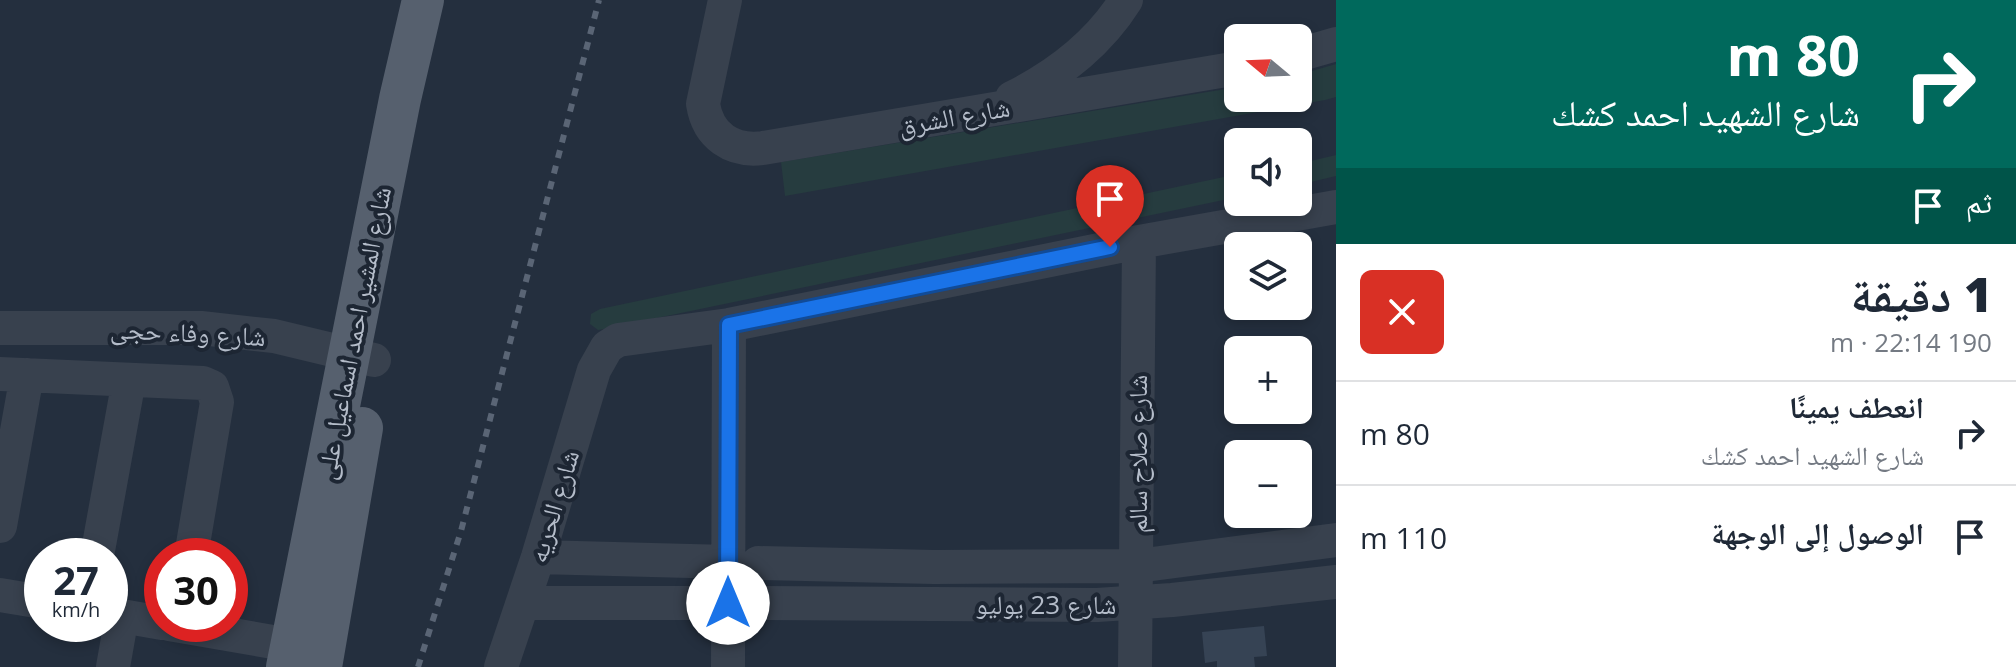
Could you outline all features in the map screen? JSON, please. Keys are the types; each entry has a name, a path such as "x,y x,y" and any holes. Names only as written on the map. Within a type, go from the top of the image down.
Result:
{"main road":[{"name":"شارع المشير احمد اسماعيل على","path":"299,660 411,102 423,0"},
{"name":"شارع المشير احمد اسماعيل على","path":"411,102 448,0"}],"street":[{"name":"شارع الشرق","path":"725,0 703,94 704,114 714,132 730,145 752,149 1224,70"},
{"path":"987,110 1038,85 1063,68 1105,28 1126,0"},
{"path":"1312,51 1336,44"},
{"path":"728,667 742,603 743,562 729,325 1139,242 1336,207"},
{"name":"شارع صلاح سالم","path":"1135,667 1139,242"},
{"name":"شارع الحريه","path":"501,667 524,603 599,357 607,347 629,337 729,325"},
{"name":"شارع وفاء حجى","path":"0,328 201,328 274,336 362,356"},
{"path":"0,526 13,375 203,383 216,392 217,402 194,538"},
{"path":"100,538 129,380"},
{"name":"شارع 23 يوليو","path":"538,557 934,567 1137,566 1336,540"},
{"path":"934,567 934,604"},
{"name":"شارع 23 يوليو","path":"524,603 1136,603 1336,582"},
{"path":"0,595 24,599"},
{"path":"113,667 114,642"},
{"path":"236,642 299,660"}],"green space":[{"path":"1336,64 1336,97 1312,102 1312,71"},
{"path":"1224,89 1224,112 1258,112 785,196 781,162"},
{"path":"1336,155 1336,176 1312,182 1312,161"},
{"path":"1224,177 1224,200 598,330 590,324 591,314 600,309"}],"building":[{"path":"1264,626 1267,656 1254,657 1255,667 1217,667 1217,661 1205,663 1202,632"}],"railway":[{"path":"418,667 461,531 599,0"}],"route":[{"path":"728,603 729,325 1110,247"}]}
